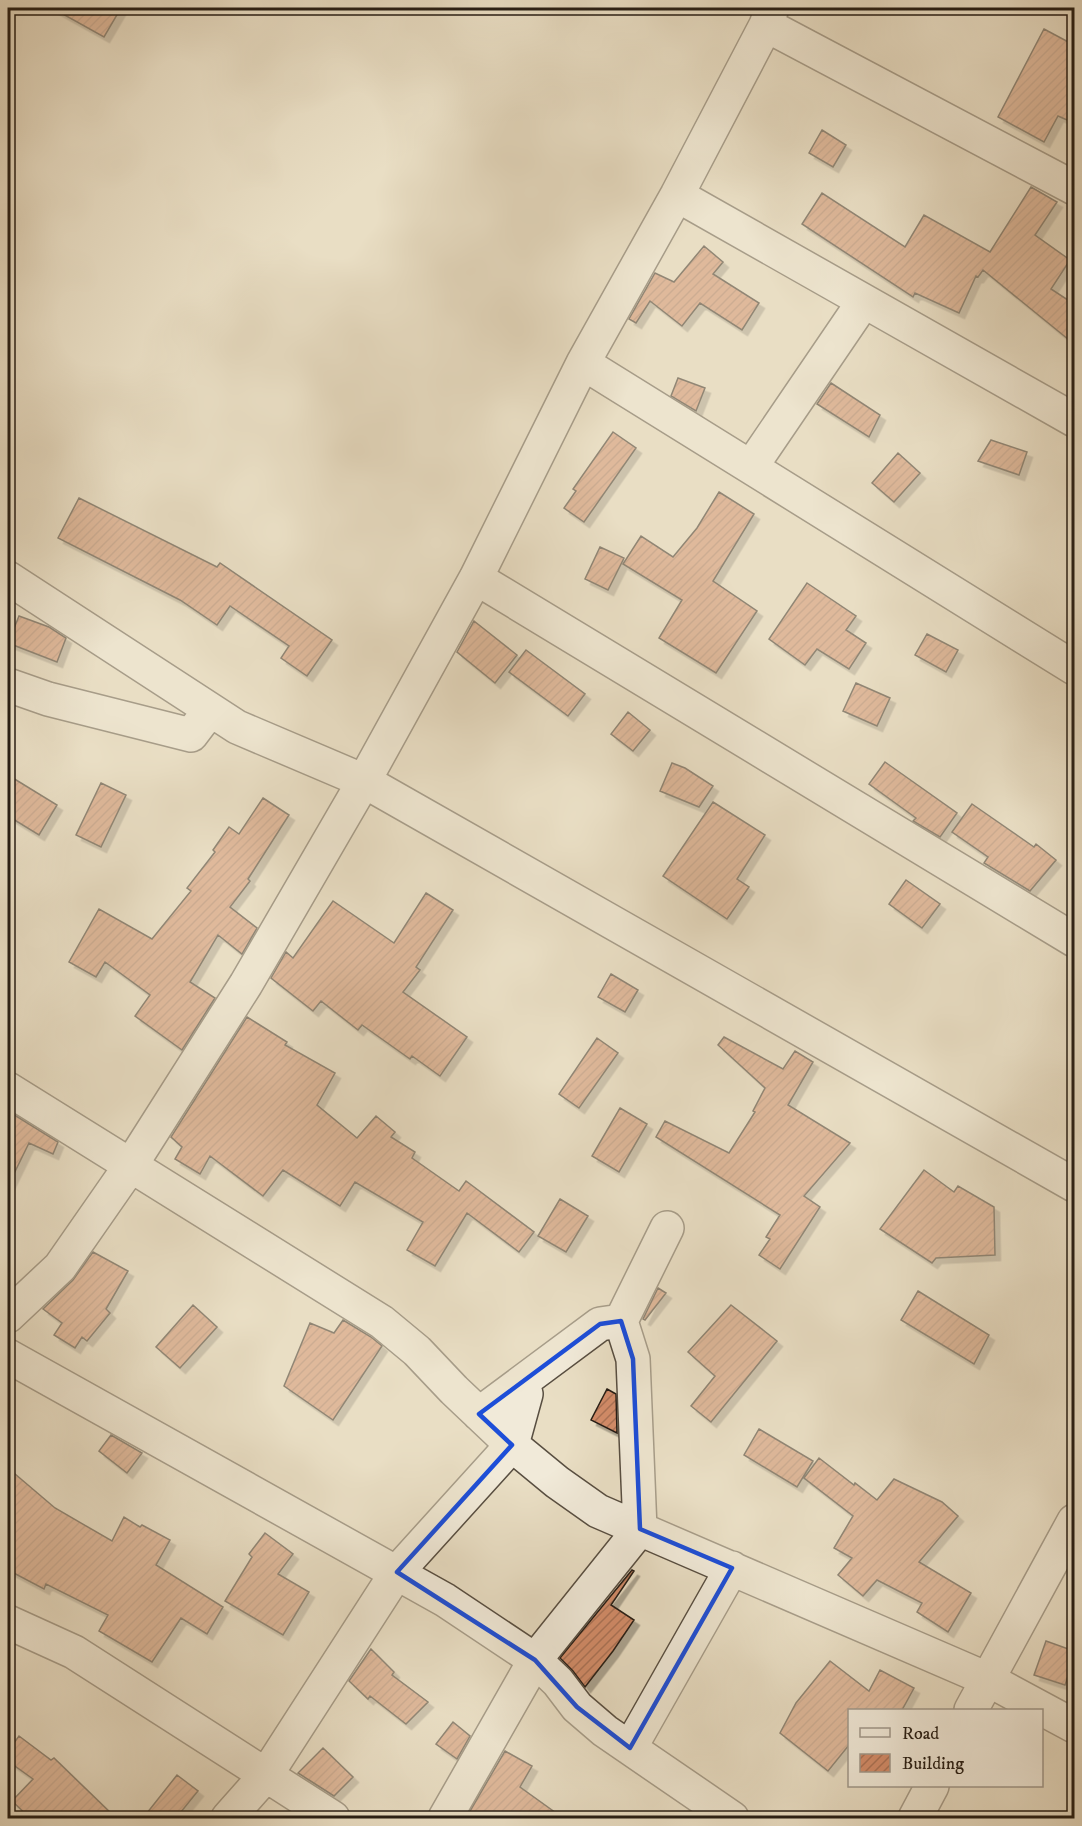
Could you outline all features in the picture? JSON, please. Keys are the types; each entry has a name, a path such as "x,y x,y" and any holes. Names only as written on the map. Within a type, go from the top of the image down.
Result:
{"street":[{"path":"8,1316 60,1267 131,1165 246,984 364,781 476,578 583,363 676,195 769,16 1074,188"},
{"path":"676,195 1074,420"},
{"path":"751,467 864,301"},
{"path":"583,363 1074,668"},
{"path":"8,578 237,727 364,781 1074,1185"},
{"path":"476,578 1074,940"},
{"path":"8,685 48,699 191,735 210,710"},
{"path":"8,1089 382,1322 417,1351 512,1446 598,1511 987,1679 1043,1709"},
{"path":"445,1818 535,1660 640,1528 633,1359 621,1321 667,1228"},
{"path":"478,1414 600,1324 621,1321"},
{"path":"8,1356 445,1600 535,1660 558,1682 577,1707 605,1731 732,1818"},
{"path":"228,1818 266,1775 397,1572 512,1446 526,1394"},
{"path":"972,1709 1074,1521"},
{"path":"630,1748 732,1568"},
{"path":"8,1622 74,1652 333,1818"},
{"path":"1043,1709 1074,1726"},
{"path":"915,1818 931,1787"}],"highlighted area":[{"path":"621,1321 633,1359 640,1529 732,1568 630,1748 577,1707 535,1660 397,1572 512,1445 479,1414 600,1324"}],"building":[{"path":"52,8 121,8 104,37"},
{"path":"1044,29 1074,45 1074,123 1058,116 1044,142 998,117"},
{"path":"822,130 846,145 833,167 809,153"},
{"path":"1031,187 1057,202 1035,235 1070,260 1051,289 1074,304 1074,344 983,270 978,277 976,276 959,313 915,293 913,297 802,224 822,193 905,247 924,215 990,252"},
{"path":"704,246 723,262 713,274 759,303 742,330 700,303 682,326 650,301 636,323 629,319 655,273 674,282"},
{"path":"678,378 705,388 696,411 671,396"},
{"path":"831,383 880,415 869,437 817,404"},
{"path":"613,432 636,448 584,522 564,508 576,491 573,489"},
{"path":"991,440 1027,452 1019,475 978,461"},
{"path":"898,453 920,473 894,502 872,483"},
{"path":"719,492 754,514 713,581 757,611 716,673 659,638 682,600 623,564 641,536 673,557 697,528"},
{"path":"79,498 217,567 220,563 332,640 307,676 281,658 289,646 230,606 217,625 180,600 58,538"},
{"path":"600,547 624,558 608,590 585,579"},
{"path":"807,583 856,616 846,630 866,643 849,669 817,649 805,665 769,639"},
{"path":"19,616 49,627 66,638 57,662 8,643"},
{"path":"474,621 517,655 495,683 457,652"},
{"path":"927,634 958,650 946,672 915,655"},
{"path":"526,650 585,694 568,716 509,672"},
{"path":"856,683 890,698 877,726 843,711"},
{"path":"628,712 650,730 633,751 611,734"},
{"path":"885,762 957,813 940,837 913,821 916,818 869,784"},
{"path":"672,763 685,768 713,786 699,807 660,791"},
{"path":"8,775 57,805 39,835 8,816"},
{"path":"101,783 126,795 101,847 76,835"},
{"path":"263,798 289,815 248,879 250,881 230,907 257,928 242,954 218,935 190,982 215,998 182,1050 135,1016 150,995 105,962 96,977 69,962 99,909 152,939 191,891 187,888 215,852 213,850 229,827 239,834"},
{"path":"713,802 765,835 737,879 749,887 727,919 663,876"},
{"path":"972,804 1034,847 1036,844 1056,860 1030,891 984,863 988,857 952,832"},
{"path":"906,880 940,904 922,928 889,904"},
{"path":"426,893 453,910 416,967 420,970 403,992 467,1037 440,1076 412,1056 410,1059 362,1025 358,1030 321,1001 313,1011 271,978 286,952 293,958 333,901 394,943"},
{"path":"611,974 638,990 625,1012 598,997"},
{"path":"247,1017 287,1042 285,1045 335,1073 317,1105 357,1138 376,1116 395,1132 391,1137 415,1152 412,1158 459,1191 466,1181 534,1232 519,1252 467,1213 435,1266 407,1250 423,1222 355,1182 340,1206 283,1170 263,1196 210,1156 200,1174 175,1159 182,1147 171,1137"},
{"path":"724,1037 783,1069 795,1051 813,1062 788,1105 850,1143 804,1196 820,1207 780,1269 759,1255 770,1239 766,1237 780,1215 656,1137 665,1121 729,1153 755,1112 753,1111 765,1088 718,1045"},
{"path":"597,1038 618,1053 579,1108 559,1094"},
{"path":"620,1108 647,1124 619,1172 592,1156"},
{"path":"8,1111 58,1142 53,1154 29,1143 8,1186"},
{"path":"924,1170 954,1192 958,1186 994,1207 995,1255 936,1258 932,1263 880,1229"},
{"path":"560,1199 588,1216 566,1252 538,1236"},
{"path":"93,1252 128,1271 106,1309 110,1313 87,1341 82,1337 75,1348 54,1335 62,1323 43,1309 73,1280"},
{"path":"658,1288 666,1293 645,1320 643,1319"},
{"path":"918,1291 989,1335 974,1364 901,1320"},
{"path":"193,1305 217,1327 180,1368 156,1347"},
{"path":"731,1305 777,1341 711,1422 691,1406 715,1376 688,1352"},
{"path":"343,1320 382,1346 333,1420 284,1386 310,1323 334,1333"},
{"path":"607,1389 616,1394 617,1433 591,1420"},
{"path":"759,1429 813,1461 797,1487 744,1455"},
{"path":"111,1435 142,1453 127,1473 99,1451"},
{"path":"819,1458 877,1500 894,1479 942,1502 958,1516 919,1562 971,1593 948,1632 917,1612 922,1603 877,1580 863,1596 838,1575 852,1558 834,1548 853,1516 804,1478"},
{"path":"8,1468 55,1508 112,1541 124,1517 170,1540 156,1565 223,1607 207,1634 181,1618 152,1662 99,1631 108,1615 46,1584 44,1589 8,1570"},
{"path":"265,1533 293,1554 278,1574 309,1592 283,1635 225,1601 252,1557 249,1554"},
{"path":"632,1570 634,1571 611,1605 634,1620 585,1687 560,1658"},
{"path":"1046,1641 1074,1651 1065,1685 1034,1675"},
{"path":"371,1649 394,1672 392,1675 428,1702 406,1724 370,1696 368,1699 349,1681"},
{"path":"830,1661 869,1691 880,1670 914,1688 903,1709 848,1709 848,1746 828,1771 780,1733 796,1703"},
{"path":"453,1722 470,1736 457,1759 436,1744"},
{"path":"19,1736 51,1760 54,1758 116,1818 30,1818 12,1801 33,1779 8,1761 8,1751"},
{"path":"323,1748 353,1777 334,1796 298,1773"},
{"path":"505,1751 532,1766 520,1787 563,1818 466,1818"},
{"path":"177,1775 198,1791 176,1818 143,1818"}]}
